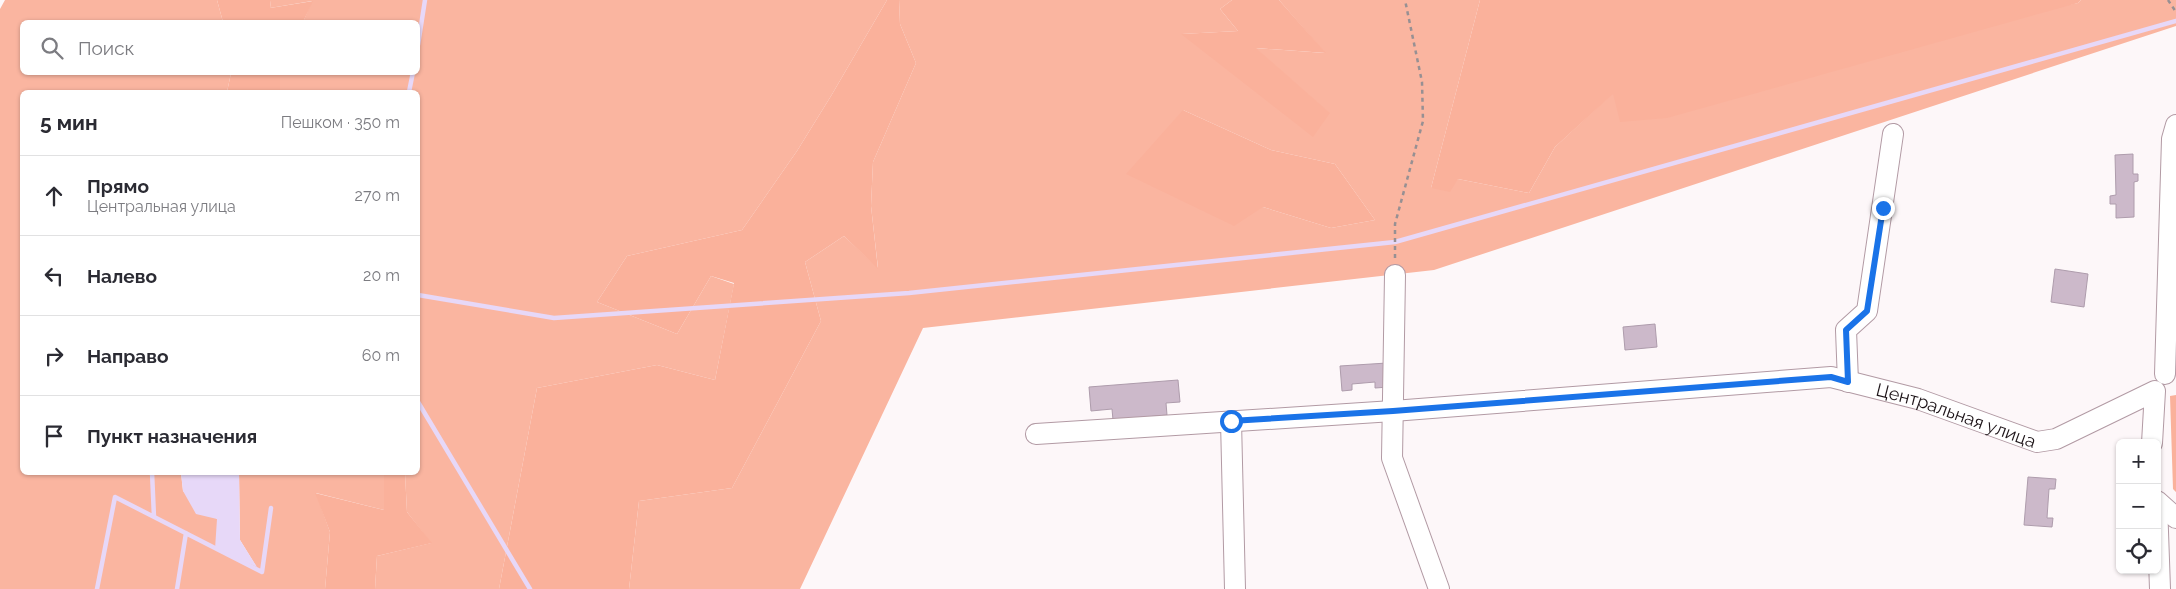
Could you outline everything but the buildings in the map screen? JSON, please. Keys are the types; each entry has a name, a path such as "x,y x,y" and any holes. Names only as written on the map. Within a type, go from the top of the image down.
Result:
{"street":[{"path":"2152,439 2155,391 2171,368 2172,139 2176,125"},
{"path":"1848,382 1846,330 1867,311 1894,134"},
{"path":"1395,275 1392,458 1438,589"},
{"name":"Центральная улица","path":"1036,434 1393,411 1831,377 1918,400 2036,442 2056,438 2155,391"},
{"path":"1231,421 1235,589"},
{"path":"2161,505 2176,518"},
{"path":"2158,529 2161,581"},
{"path":"2161,581 2176,548"}],"path":[{"path":"1395,275 1395,224 1423,121 1422,82 1405,0"},
{"path":"2168,0 2176,12"}],"shaded area":[{"path":"5,0 217,0 222,20 20,20 20,75 231,75 227,90 20,90 20,475 181,475 183,491 217,519 256,566 240,540 239,475 384,475 384,510 316,493 330,532 325,589 0,589 0,9"},
{"path":"217,0 271,0 270,8 313,1 304,20 222,20"},
{"path":"271,0 887,0 797,151 742,230 627,256 597,302 677,334 711,276 734,284 715,380 657,365 537,388 499,589 375,589 377,556 431,543 407,512 405,475 420,475 420,90 280,90 280,75 420,75 420,20 304,20 312,1 270,8"},
{"path":"887,0 899,0 900,24 916,63 873,162 871,206 878,269 844,236 805,262 821,321 732,488 639,501 629,589 499,589 537,388 657,365 715,380 734,283 711,276 677,334 597,302 627,256 742,230 797,151"},
{"path":"899,0 1232,0 1220,9 1238,31 1182,34 1329,113 1255,48 1325,53 1279,0 1480,0 1431,188 1458,179 1529,193 1555,147 1613,93 2078,3 2081,0 2176,0 2176,26 1434,270 923,328 800,589 629,589 639,501 732,488 821,321 805,262 844,236 878,268 871,206 873,162 916,63 900,24","holes":["1183,110 1271,150 1335,164 1375,220 1331,228 1263,207"]},
{"path":"1232,0 1279,0 1326,53 1256,48 1330,113 1313,137 1181,34 1238,31 1220,9"},
{"path":"1480,0 2081,0 2078,3 1667,118 1620,122 1613,94 1555,147 1529,193 1458,179 1450,192 1431,188"},
{"path":"231,75 280,75 280,90 227,90"},
{"path":"1183,110 1271,150 1335,164 1375,220 1331,228 1263,207 1234,226 1126,174"},
{"path":"2176,395 2176,492 2173,489 2170,396"},
{"path":"181,475 239,475 240,540 257,567 215,549 217,519 196,514 183,491"},
{"path":"384,475 405,475 407,512 432,543 377,556 375,589 325,589 330,532 315,493 384,510"}],"waterway":[{"path":"420,32 425,0"},
{"path":"420,295 554,318 909,293 1395,242 2176,21"},
{"path":"409,90 412,75"},
{"path":"420,405 530,589"},
{"path":"152,475 154,517"},
{"path":"97,589 115,497 262,572 271,508"},
{"path":"177,589 186,533"}],"route":[{"path":"1231,421 1393,411 1831,377 1848,382 1846,330 1867,311 1883,208"}]}
